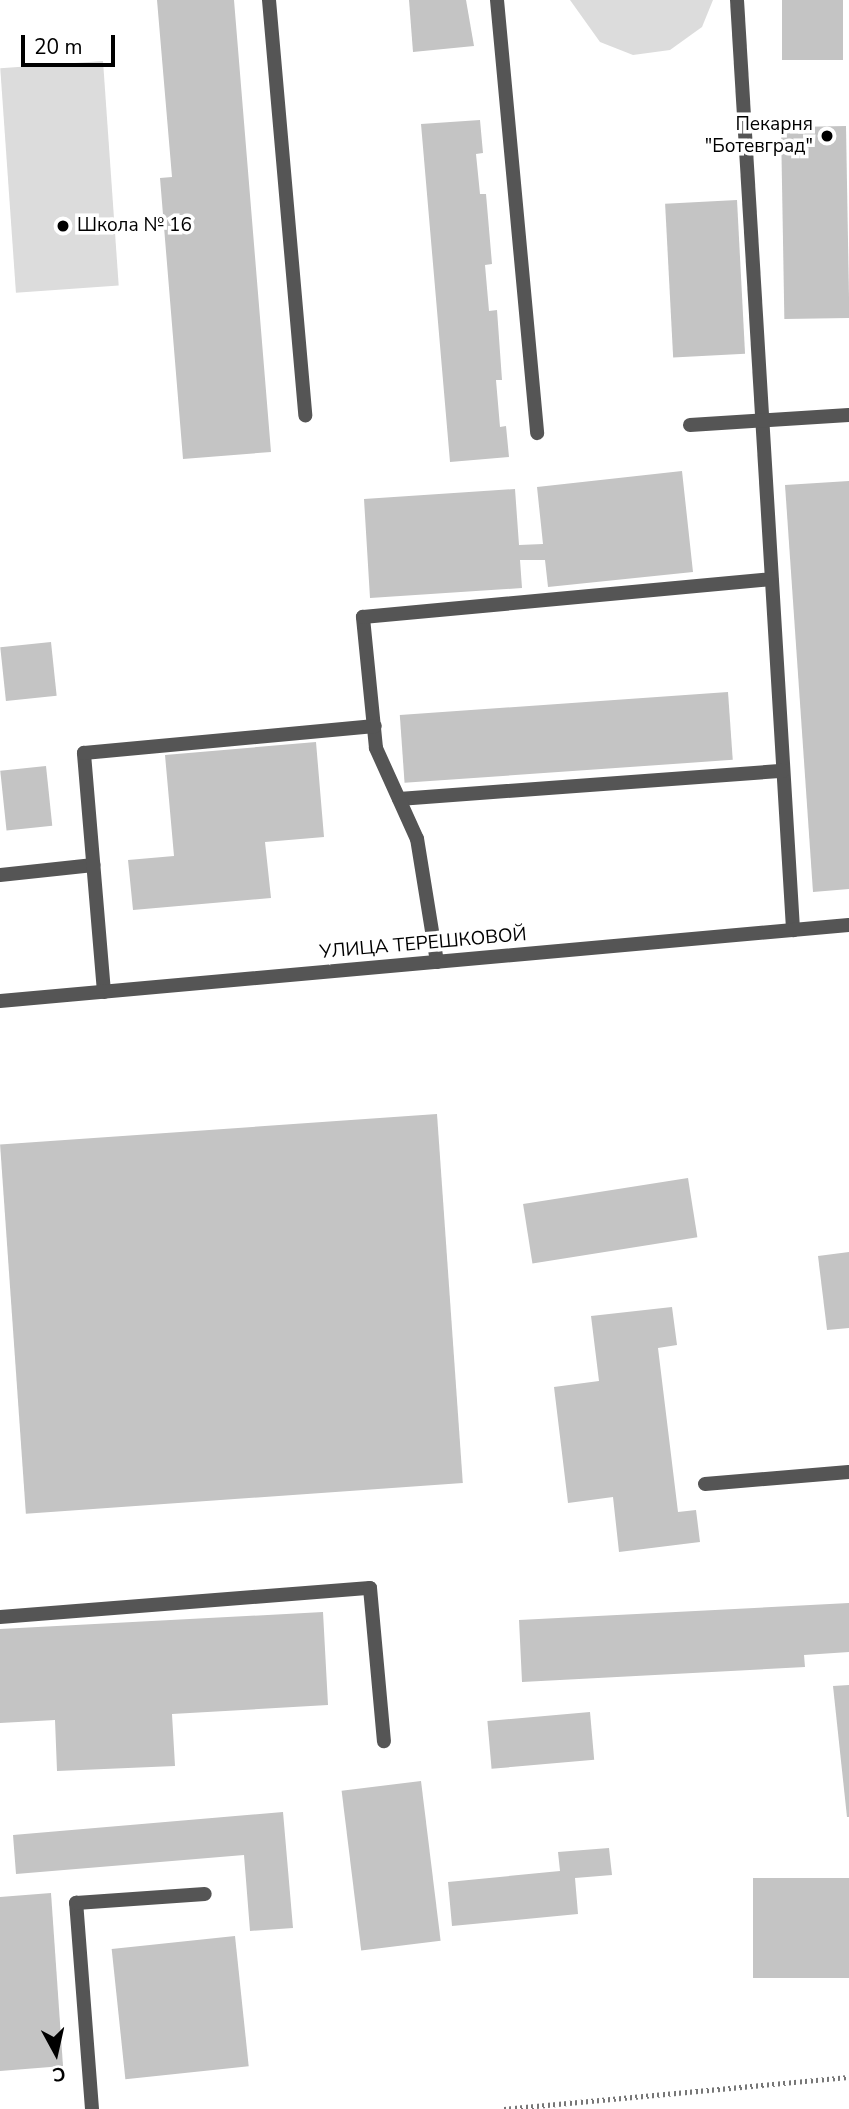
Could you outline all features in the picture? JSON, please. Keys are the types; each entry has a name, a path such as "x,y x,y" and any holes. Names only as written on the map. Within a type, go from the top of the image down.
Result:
{"street":[{"path":"270,0 305,415"},
{"path":"497,0 537,433"},
{"path":"737,0 793,930"},
{"path":"690,425 849,415"},
{"path":"437,962 417,839 376,748 363,617 772,579"},
{"path":"104,992 84,753 375,726"},
{"path":"399,799 783,771"},
{"path":"0,875 93,865"},
{"name":"УЛИЦА ТЕРЕШКОВОЙ","path":"0,1001 849,925"},
{"path":"705,1485 849,1472"},
{"path":"0,1617 370,1588 384,1741"},
{"path":"92,2109 76,1903 205,1894"}],"path":[{"path":"504,2109 849,2077"}],"shaded area":[{"path":"570,0 713,0 702,27 670,50 633,55 600,42"},
{"path":"103,61 119,285 16,293 0,68"}],"building":[{"path":"157,0 234,0 271,452 183,459 160,178 172,177"},
{"path":"409,0 466,0 474,46 413,52"},
{"path":"782,0 843,0 843,60 782,60"},
{"path":"480,120 483,153 476,154 480,194 486,194 492,264 485,265 489,311 497,310 502,380 496,380 500,427 506,426 509,457 450,462 421,124"},
{"path":"846,126 849,318 784,319 781,127"},
{"path":"737,200 745,354 673,358 665,204"},
{"path":"682,471 693,572 548,587 545,560 520,560 522,588 370,598 364,499 515,489 519,545 543,544 537,487"},
{"path":"849,481 849,889 813,892 785,485"},
{"path":"51,642 57,696 6,701 0,647"},
{"path":"728,692 733,760 405,783 400,715"},
{"path":"316,742 324,837 265,842 271,898 133,910 128,860 174,856 165,755"},
{"path":"46,766 52,826 7,830 0,771"},
{"path":"437,1114 463,1483 26,1514 0,1145"},
{"path":"688,1178 697,1237 532,1263 523,1204"},
{"path":"849,1252 849,1328 827,1330 818,1256"},
{"path":"672,1307 677,1345 658,1348 678,1512 696,1510 700,1542 619,1552 613,1497 568,1503 554,1387 599,1381 591,1316"},
{"path":"849,1603 849,1652 804,1655 805,1667 522,1682 519,1620"},
{"path":"323,1612 328,1705 172,1714 175,1766 57,1771 55,1720 0,1723 0,1629"},
{"path":"849,1685 849,1817 847,1817 833,1686"},
{"path":"590,1712 594,1760 492,1769 487,1721"},
{"path":"421,1781 441,1941 361,1951 342,1791"},
{"path":"283,1812 293,1928 250,1931 244,1855 16,1874 13,1835"},
{"path":"609,1848 612,1875 575,1878 578,1914 452,1926 448,1882 560,1871 558,1852"},
{"path":"753,1878 849,1878 849,1978 753,1978"},
{"path":"51,1893 63,2066 0,2071 0,1897"},
{"path":"235,1936 249,2066 125,2079 112,1949"}],"place":[{"name":"Пекарня \"Ботевград\"","path":"827,136"},
{"name":"Школа № 16","path":"63,226"}]}
